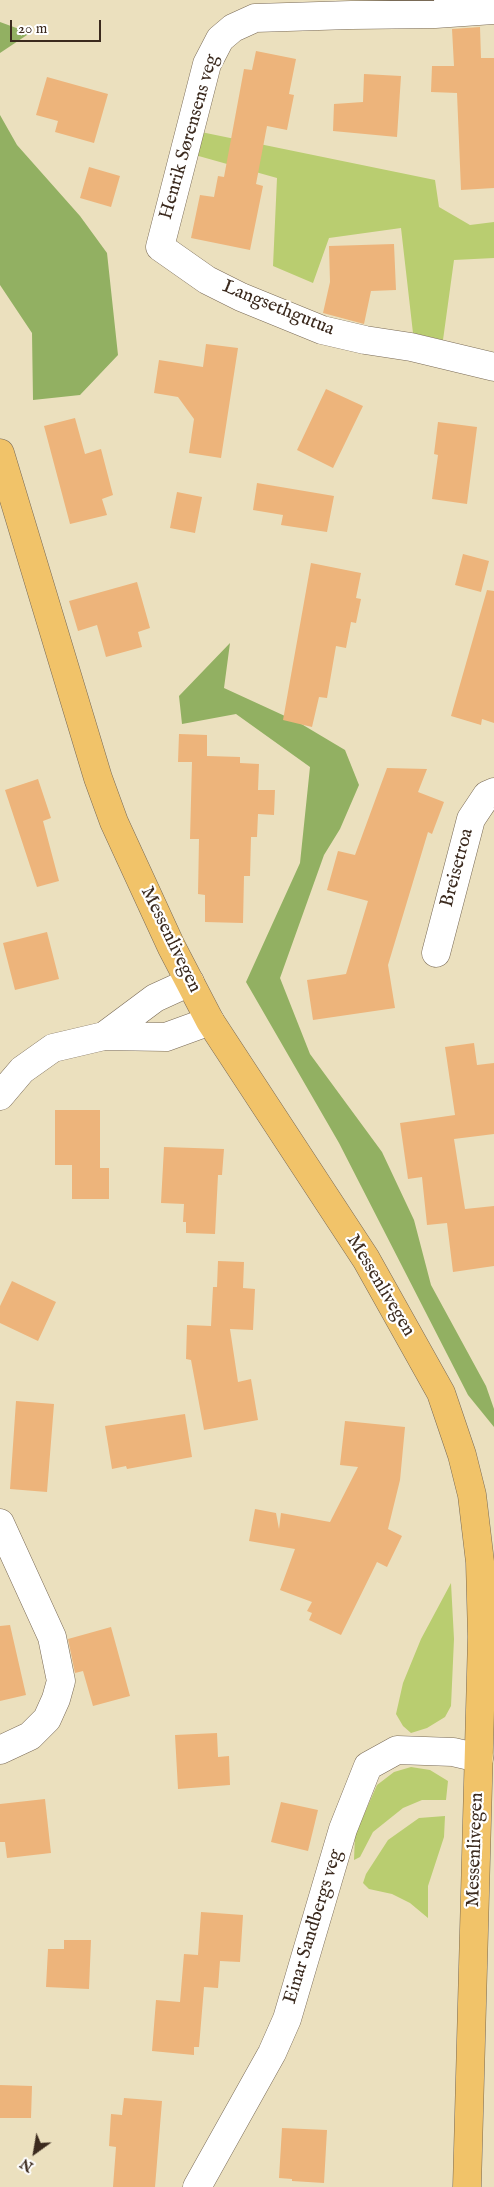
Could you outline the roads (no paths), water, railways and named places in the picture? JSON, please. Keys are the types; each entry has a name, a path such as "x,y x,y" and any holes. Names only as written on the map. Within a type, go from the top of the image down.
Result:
{"main road":[{"name":"Messenlivegen","path":"0,453 98,778 114,822 210,1020 366,1259 424,1360 452,1421 472,1495 480,1562 482,1637 467,2187"}],"street":[{"name":"Henrik Sørensens veg","path":"160,246 208,64 220,39 232,28 255,18 435,14 494,10"},
{"name":"Langsethgutua","path":"160,246 207,280 241,297 322,330 494,367"},
{"name":"Breisetroa","path":"436,953 471,819 487,796 494,792"},
{"path":"104,1036 155,998 190,982"},
{"path":"0,1096 22,1070 53,1048 104,1036 166,1037 210,1020"},
{"path":"0,1523 52,1637 61,1681 56,1699 47,1719 30,1736 0,1750"},
{"name":"Einar Sandbergs veg","path":"197,2187 272,2054 287,2019 344,1829 368,1766 397,1750 453,1752 479,1758"}]}
